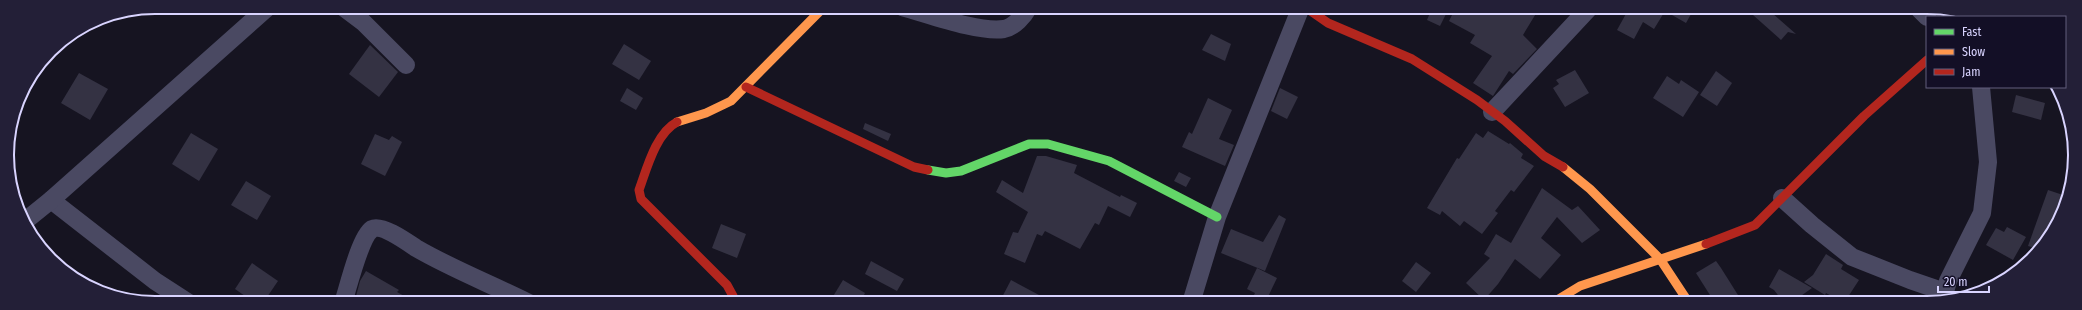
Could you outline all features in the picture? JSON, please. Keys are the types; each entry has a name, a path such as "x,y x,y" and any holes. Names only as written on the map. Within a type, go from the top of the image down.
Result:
{"street":[{"path":"29,218 51,200 260,14"},
{"path":"352,14 363,22 406,64"},
{"path":"733,296 726,285 642,199 639,190 653,152 661,135 669,126 682,119 706,113 731,100 746,87 817,14"},
{"path":"929,14 982,28 1004,29 1018,22 1024,14"},
{"path":"1192,296 1217,217 1297,14"},
{"path":"1315,14 1328,23 1354,36 1412,59 1492,112 1544,156 1566,169 1590,189 1660,259 1684,296"},
{"path":"1492,112 1583,14"},
{"path":"1564,296 1580,286 1660,259 1680,254 1755,226 1864,116 1926,61"},
{"path":"746,87 920,168 946,173 961,171 1029,144 1048,144 1109,161 1217,217"},
{"path":"1947,295 1948,281 1982,213 1988,162 1981,88"},
{"path":"1782,198 1812,225 1852,257 1945,295"},
{"path":"51,200 155,281 178,296"},
{"path":"344,296 363,242 371,230 376,228 390,232 439,261 514,296"}],"building":[{"path":"1430,14 1446,14 1440,26 1427,20"},
{"path":"1452,14 1536,14 1523,35 1537,49 1513,74 1509,71 1493,96 1473,83 1492,56 1470,43 1475,35 1449,21"},
{"path":"1626,14 1663,14 1654,29 1643,22 1634,39 1617,30"},
{"path":"1670,14 1691,14 1686,23"},
{"path":"1752,14 1773,14 1796,34 1788,32 1781,40"},
{"path":"1211,34 1231,44 1225,61 1202,50"},
{"path":"624,44 651,61 639,80 612,64"},
{"path":"370,45 398,72 379,97 349,74"},
{"path":"1575,70 1589,93 1565,107 1553,88 1559,84 1556,80"},
{"path":"1716,71 1732,83 1717,106 1700,95"},
{"path":"79,73 108,89 90,120 61,103"},
{"path":"1667,76 1679,84 1681,80 1699,92 1683,117 1653,98"},
{"path":"627,88 643,98 636,110 620,101"},
{"path":"1280,88 1298,97 1287,119 1271,111"},
{"path":"2016,95 2045,103 2041,120 2012,112"},
{"path":"1208,98 1232,110 1219,139 1234,145 1225,166 1182,147 1189,132 1192,134"},
{"path":"865,123 891,134 888,141 863,129"},
{"path":"1488,131 1509,144 1510,143 1523,154 1521,158 1534,166 1514,192 1511,190 1495,211 1498,213 1482,234 1464,221 1460,226 1442,211 1440,215 1427,208 1457,158 1459,159 1476,133 1483,138"},
{"path":"191,133 218,149 199,181 172,164"},
{"path":"375,134 389,140 392,136 402,142 385,176 361,164"},
{"path":"1037,156 1046,156 1077,165 1074,173 1120,197 1121,195 1137,203 1130,217 1108,206 1099,225 1095,223 1080,249 1045,231 1042,236 1037,234 1025,263 1004,254 1013,232 1018,233 1028,212 996,192 1002,180 1023,193"},
{"path":"1179,172 1191,178 1186,187 1174,181"},
{"path":"246,181 271,196 257,220 231,205"},
{"path":"1542,188 1572,210 1578,206 1600,230 1582,243 1557,217 1541,238 1561,255 1540,279 1515,259 1498,284 1488,296 1480,296 1466,283 1490,258 1484,254 1496,234 1511,243"},
{"path":"2048,190 2062,195 2049,226 2033,247 2028,246"},
{"path":"1279,215 1286,219 1265,271 1221,253 1231,229 1263,242"},
{"path":"721,224 746,234 737,258 712,248"},
{"path":"2007,227 2026,237 2013,260 1986,245 1996,228 2004,232"},
{"path":"1826,254 1843,265 1841,269 1859,280 1849,296 1831,296 1826,293 1825,295 1804,282 1813,275"},
{"path":"871,261 904,279 897,291 865,274"},
{"path":"1716,261 1739,296 1711,296 1696,273"},
{"path":"1416,262 1431,273 1416,292 1402,281"},
{"path":"252,263 278,281 268,296 245,296 235,289"},
{"path":"1257,268 1277,278 1268,296 1254,296 1255,293 1247,289"},
{"path":"1779,269 1812,288 1801,296 1779,296 1774,290 1769,287"},
{"path":"366,271 399,290 397,292 404,296 356,296 360,281"},
{"path":"843,280 865,293 864,296 833,296"},
{"path":"1011,280 1041,296 1003,296"}],"traffic: fast":[{"path":"928,170 946,173 961,171 1029,144 1048,144 1109,161 1217,217"}],"traffic: slow":[{"path":"677,122 706,113 731,101 817,14"},
{"path":"1563,167 1590,189 1660,259 1684,296"},
{"path":"1564,296 1580,286 1706,244"}],"traffic: jam":[{"path":"1315,14 1328,23 1412,59 1477,100 1505,121 1544,156 1563,167"},
{"path":"1706,244 1755,225 1864,116 1926,61"},
{"path":"746,87 914,167 928,170"},
{"path":"677,122 663,134 653,152 639,190 641,199 727,285 733,296"}]}
